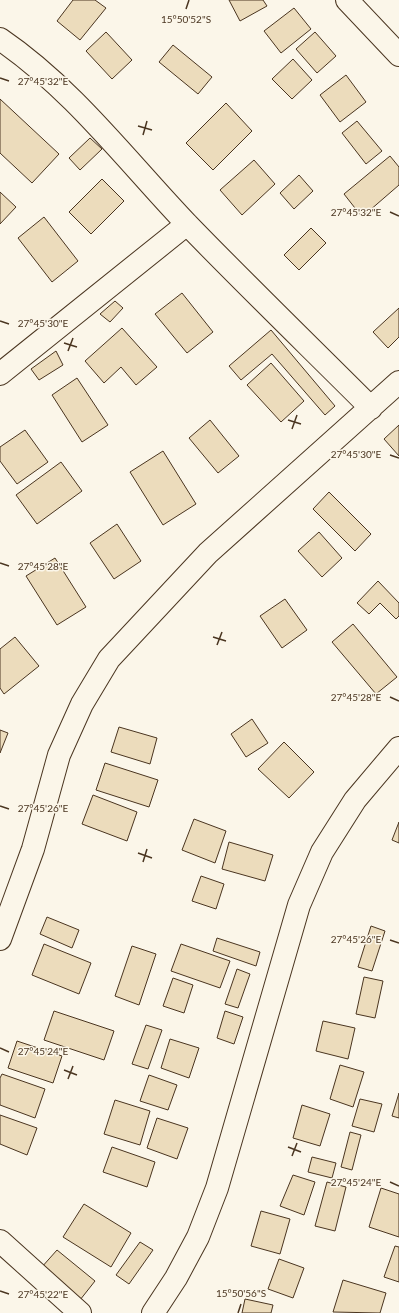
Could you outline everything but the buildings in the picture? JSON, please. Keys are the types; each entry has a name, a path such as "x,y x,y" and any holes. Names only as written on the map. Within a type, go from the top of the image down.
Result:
{"street":[{"path":"347,0 399,55"},
{"path":"0,39 33,64 70,98 187,224 371,408"},
{"path":"0,374 187,224"},
{"path":"0,939 33,849 59,755 82,704 108,658 208,553 399,382"},
{"path":"153,1313 176,1278 198,1237 217,1188 299,905 322,852 355,800 399,748"},
{"path":"0,1241 80,1313"}]}
